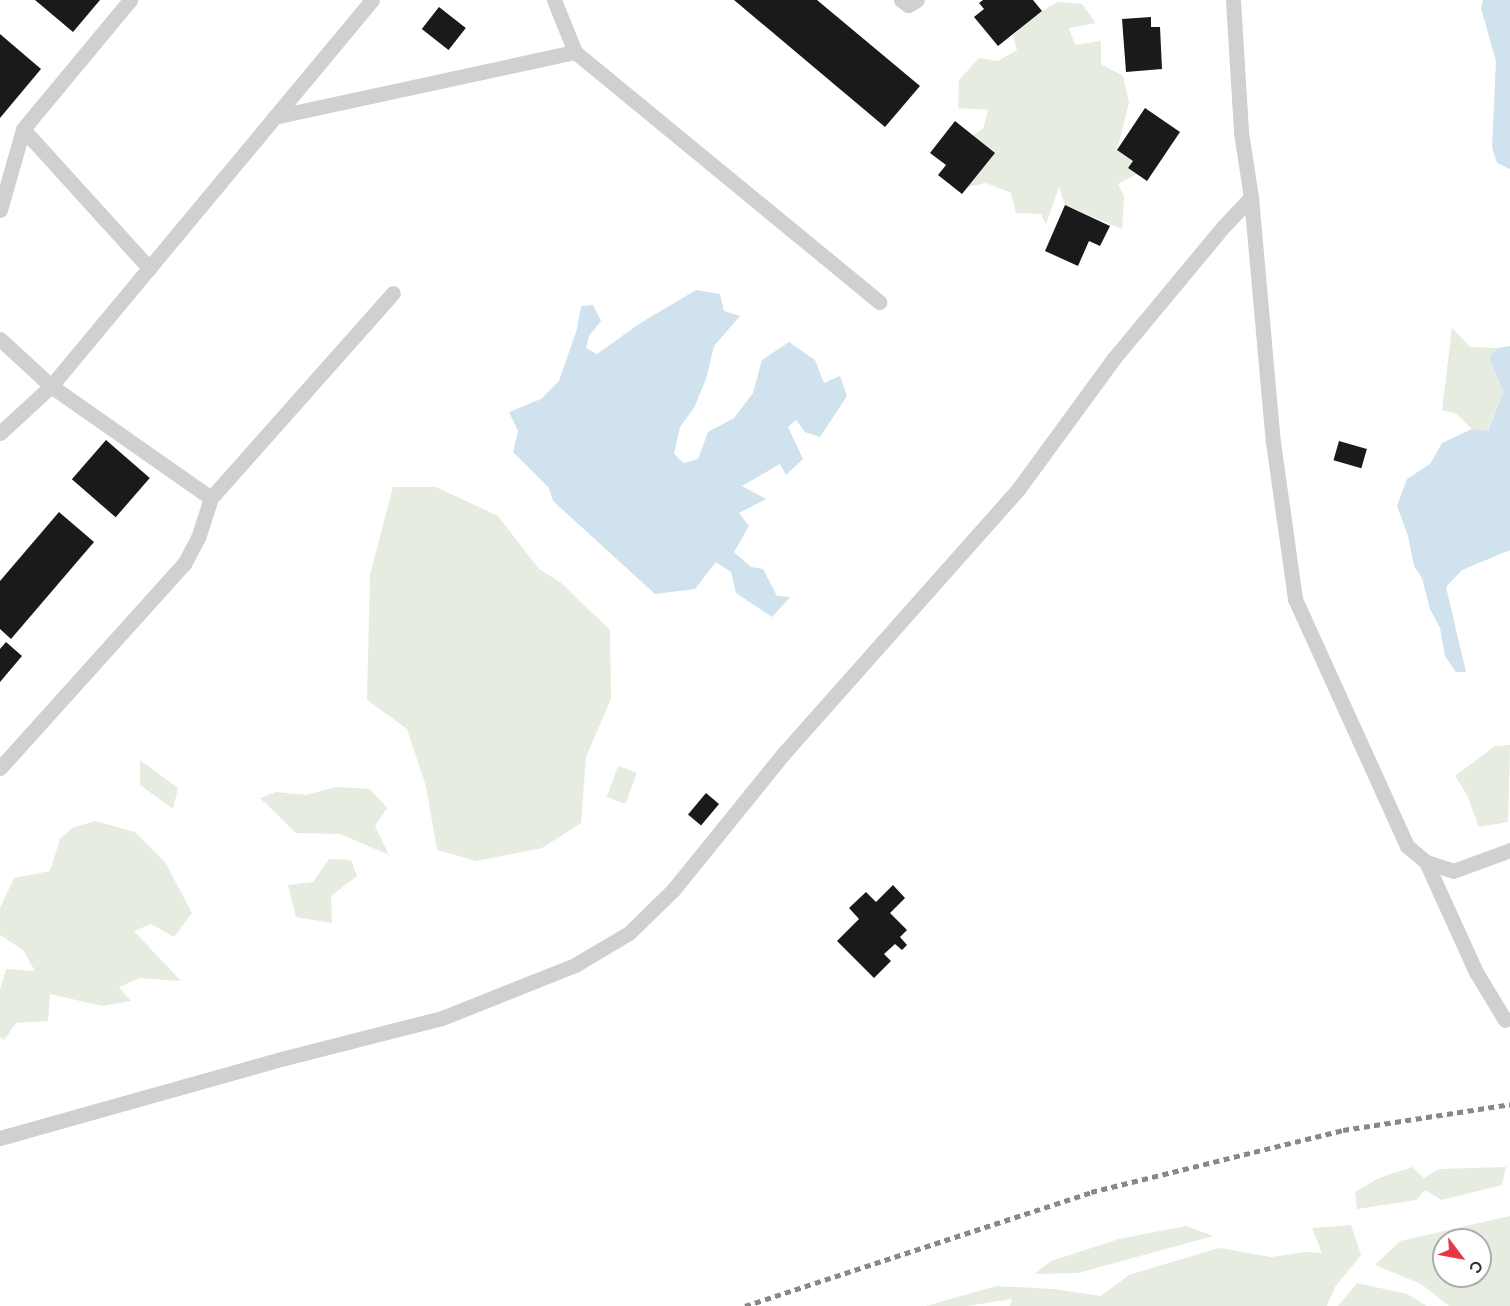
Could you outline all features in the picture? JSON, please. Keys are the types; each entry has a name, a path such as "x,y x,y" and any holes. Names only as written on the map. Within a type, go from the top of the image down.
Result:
{"lane":[{"path":"0,210 23,129 130,0"},
{"path":"0,433 51,386 372,0"},
{"path":"554,0 575,52 879,302"},
{"path":"901,0 908,5 917,0"},
{"path":"1233,0 1241,132 1251,197 1273,442 1295,599 1407,846 1426,862 1453,871 1510,850"},
{"path":"274,117 575,52"},
{"path":"23,129 149,268"},
{"path":"0,1138 285,1058 442,1018 575,965 629,933 673,890 784,753 1019,488 1115,357 1223,227 1251,197"},
{"path":"0,768 184,564 198,538 211,498 393,293"},
{"path":"0,339 51,386 211,498"},
{"path":"1426,862 1476,972 1505,1020"}],"shaded area":[{"path":"1058,2 1082,4 1096,23 1069,28 1075,45 1101,41 1101,64 1123,76 1129,103 1117,150 1133,161 1128,168 1137,174 1118,184 1124,196 1122,229 1065,205 1059,187 1046,224 1041,214 1016,213 1011,193 986,183 967,187 973,135 983,129 988,110 958,108 959,80 979,58 998,61 1017,50 1013,35 1042,11"},
{"path":"1452,328 1470,347 1498,348 1489,357 1503,392 1487,432 1472,429 1457,414 1442,410"},
{"path":"393,487 436,487 498,516 539,569 560,582 610,630 611,699 586,757 581,823 542,848 476,861 437,850 426,786 407,729 367,700 370,575"},
{"path":"1510,745 1508,822 1479,827 1467,795 1455,776 1495,746"},
{"path":"140,760 178,788 173,809 140,785"},
{"path":"618,766 637,773 626,804 607,797"},
{"path":"336,787 370,789 387,808 375,826 389,855 340,834 296,833 260,798 276,792 306,795"},
{"path":"95,821 135,832 165,862 192,913 174,937 151,924 134,931 181,981 140,978 119,987 131,1001 102,1006 50,994 48,1021 16,1023 4,1040 0,1037 0,990 6,969 35,971 23,950 0,935 0,908 14,878 50,871 60,839 72,828"},
{"path":"329,859 351,860 357,876 331,896 332,923 296,917 288,885 313,882"},
{"path":"1412,1167 1424,1178 1439,1169 1506,1167 1502,1185 1442,1200 1425,1190 1416,1200 1357,1209 1355,1192 1379,1178"},
{"path":"1510,1216 1510,1306 1449,1306 1421,1284 1375,1265 1400,1241 1432,1234 1432,1288 1492,1288 1492,1228 1457,1228"},
{"path":"1351,1225 1361,1255 1335,1287 1327,1306 1010,1306 1012,1299 968,1306 926,1306 996,1286 1053,1289 1101,1296 1129,1275 1219,1248 1271,1257 1305,1252 1322,1253 1312,1228"},
{"path":"1186,1226 1213,1236 1078,1273 1034,1274 1051,1261 1119,1239"},
{"path":"1357,1283 1407,1294 1427,1306 1338,1306"}],"water":[{"path":"1483,0 1510,0 1510,169 1497,163 1492,147 1496,61 1481,8"},
{"path":"696,290 720,294 724,311 740,316 714,346 706,379 694,408 680,427 674,454 684,463 698,459 708,432 734,418 753,393 762,360 789,342 815,360 824,383 840,376 847,396 820,437 805,432 796,420 788,427 803,459 786,475 780,464 742,486 766,499 739,513 749,526 734,552 751,567 763,569 777,596 790,597 772,617 736,593 731,572 716,562 695,589 655,594 553,501 549,488 513,452 518,431 509,412 541,399 559,381 577,329 581,306 593,305 601,321 589,336 586,348 597,354 639,324"},
{"path":"1510,346 1510,550 1462,570 1446,587 1466,672 1456,672 1445,656 1440,628 1430,609 1422,578 1414,566 1408,536 1397,506 1407,479 1430,464 1442,443 1472,429 1488,431 1503,392 1489,357 1498,348"}],"building":[{"path":"35,0 100,0 73,32"},
{"path":"734,0 817,0 920,86 885,127"},
{"path":"983,0 1033,0 1042,11 998,46 974,17 984,9 979,3"},
{"path":"439,7 466,28 449,50 422,29"},
{"path":"1151,17 1151,27 1160,27 1162,69 1126,72 1122,19"},
{"path":"0,34 41,69 0,118"},
{"path":"1145,108 1180,132 1147,181 1128,168 1133,161 1117,150"},
{"path":"955,121 995,153 962,194 938,175 946,165 930,153"},
{"path":"1065,205 1110,226 1100,246 1089,241 1078,266 1045,251"},
{"path":"106,440 150,478 116,517 72,479"},
{"path":"1339,441 1367,449 1361,468 1333,460"},
{"path":"59,512 94,542 11,639 0,629 0,581"},
{"path":"6,642 22,656 0,682 0,649"},
{"path":"706,793 719,804 701,825 688,814"},
{"path":"893,885 905,898 890,913 907,930 900,937 907,945 902,950 895,944 884,954 891,961 874,978 837,941 859,919 849,908 866,892 876,902"}],"railway":[{"path":"745,1306 1091,1192 1343,1130 1510,1104"}]}
